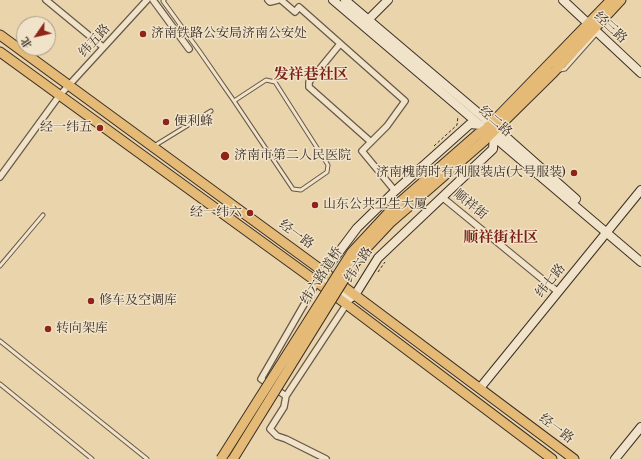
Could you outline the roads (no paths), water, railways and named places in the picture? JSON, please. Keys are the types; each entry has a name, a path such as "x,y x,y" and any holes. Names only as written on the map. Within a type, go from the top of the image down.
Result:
{"main road":[{"name":"纬六路","path":"487,131 593,29 611,0"},
{"name":"纬六路","path":"487,131 554,72 621,0"},
{"name":"经一路","path":"0,35 154,146 574,459"},
{"name":"经一路","path":"0,52 317,282 552,459"},
{"name":"纬六路道桥","path":"221,459 352,252 391,210 487,131"},
{"name":"纬六路道桥","path":"233,459 336,292 362,253 391,222 487,131"}],"street":[{"path":"46,0 104,47"},
{"name":"纬五路","path":"0,178 69,85 147,0"},
{"path":"153,0 190,49"},
{"path":"268,0 270,2 278,0"},
{"path":"282,0 295,12 299,7 405,101 387,126 362,151 395,191"},
{"name":"经二路","path":"333,0 365,23 487,131 641,256"},
{"name":"经二路","path":"345,0 365,23"},
{"path":"365,23 388,0"},
{"name":"经三路","path":"563,0 641,73"},
{"path":"340,44 309,82 309,87 371,142"},
{"name":"纬六路","path":"470,124 487,131 493,149 378,258 350,299 324,279 317,282 357,228 395,191 470,124"},
{"name":"纬七路","path":"480,388 641,190"},
{"name":"顺祥街","path":"442,197 558,292"},
{"name":"经二路","path":"608,230 641,262"},
{"path":"286,396 261,379 317,282"},
{"path":"326,459 277,436 270,429 284,407 286,396 346,305"},
{"path":"615,459 641,427"}],"lane":[{"path":"164,0 163,2 234,101 293,189 301,190 327,172 328,165 275,82 266,80 234,101"},
{"path":"154,146 211,111"},
{"path":"0,266 42,216"},
{"path":"0,341 147,459"},
{"path":"0,384 92,459"}],"place":[{"name":"济南铁路公安局济南公安处","path":"143,34"},
{"name":"便利蜂","path":"166,122"},
{"name":"经一纬五","path":"100,128"},
{"name":"济南市第二人民医院","path":"225,156"},
{"name":"济南槐荫时有利服装店(大号服装)","path":"574,173"},
{"name":"山东公共卫生大厦","path":"315,205"},
{"name":"经一纬六","path":"250,213"},
{"name":"修车及空调库","path":"91,301"},
{"name":"转向架库","path":"48,329"}],"district":[{"name":"发祥巷社区","path":"311,75"},
{"name":"顺祥街社区","path":"501,238"}]}
